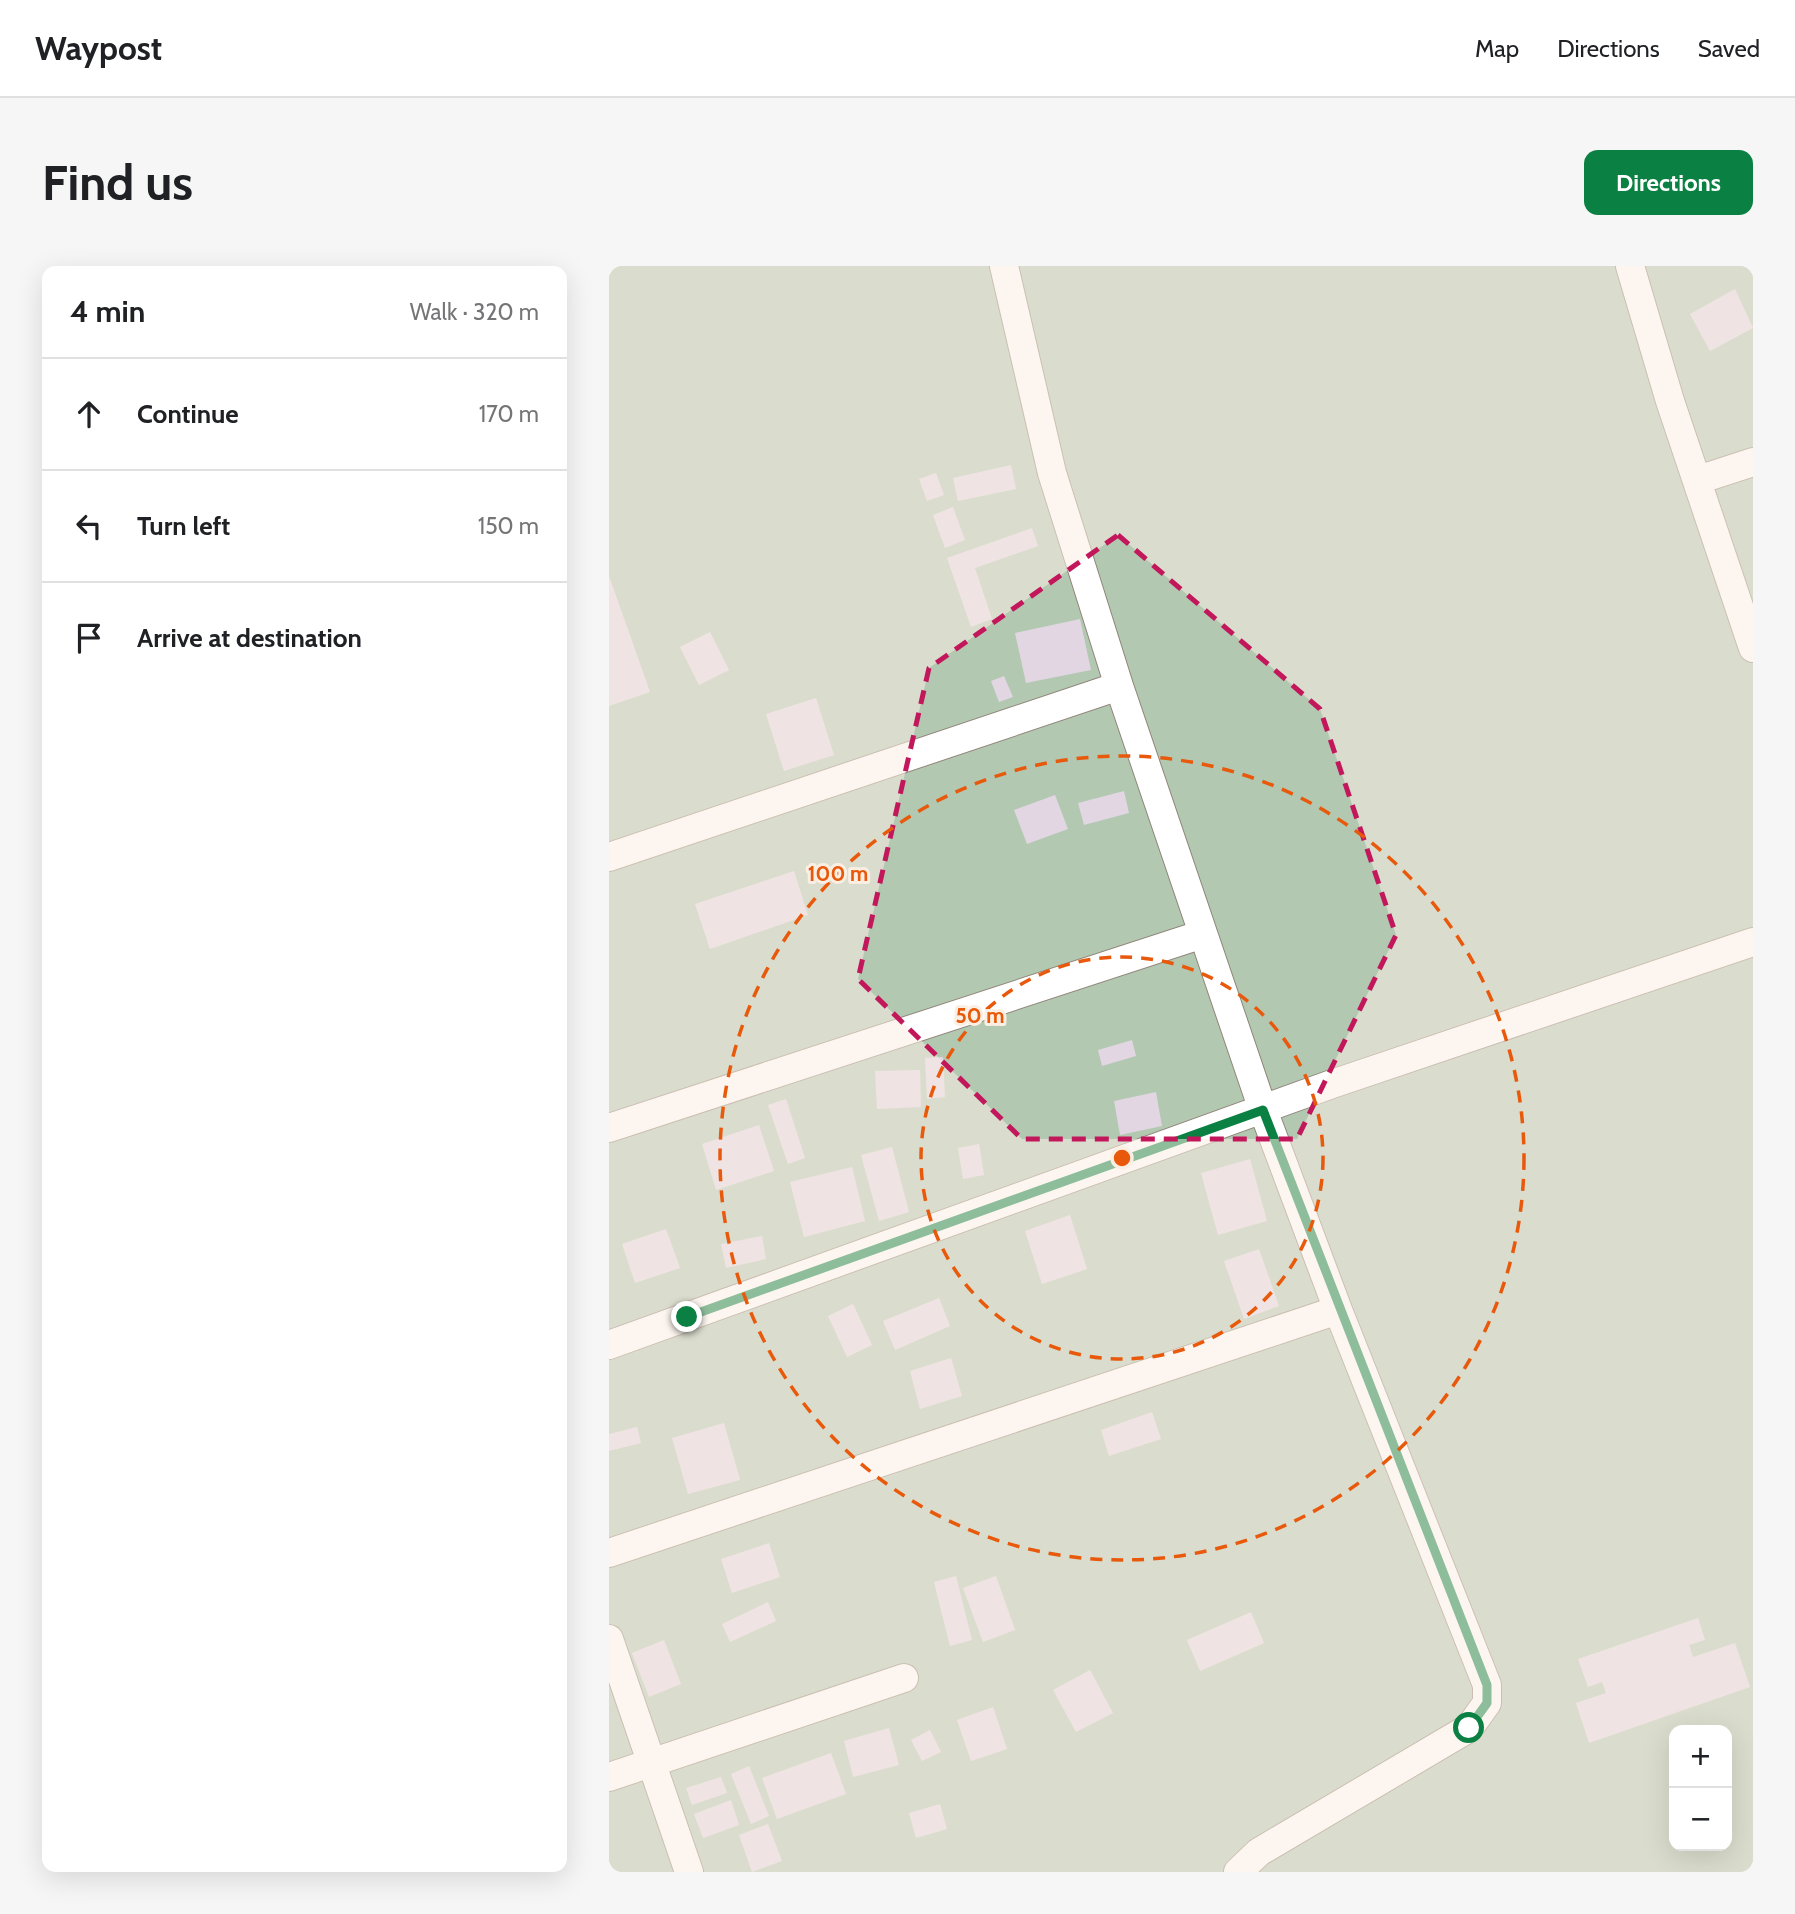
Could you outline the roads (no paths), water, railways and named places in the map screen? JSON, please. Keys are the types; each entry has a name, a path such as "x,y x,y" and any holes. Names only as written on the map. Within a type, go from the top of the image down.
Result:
{"street":[{"path":"1005,266 1052,473 1119,686 1203,934 1263,1110 1338,1310 1487,1685 1487,1703 1469,1728 1259,1852 1238,1872"},
{"path":"1630,266 1670,401 1753,648"},
{"path":"1698,480 1753,462"},
{"path":"609,857 1119,686"},
{"path":"609,1128 1203,934"},
{"path":"609,1345 1332,1084 1753,942"},
{"path":"609,1553 1338,1310"},
{"path":"609,1640 689,1872"},
{"path":"609,1777 904,1678"}]}
